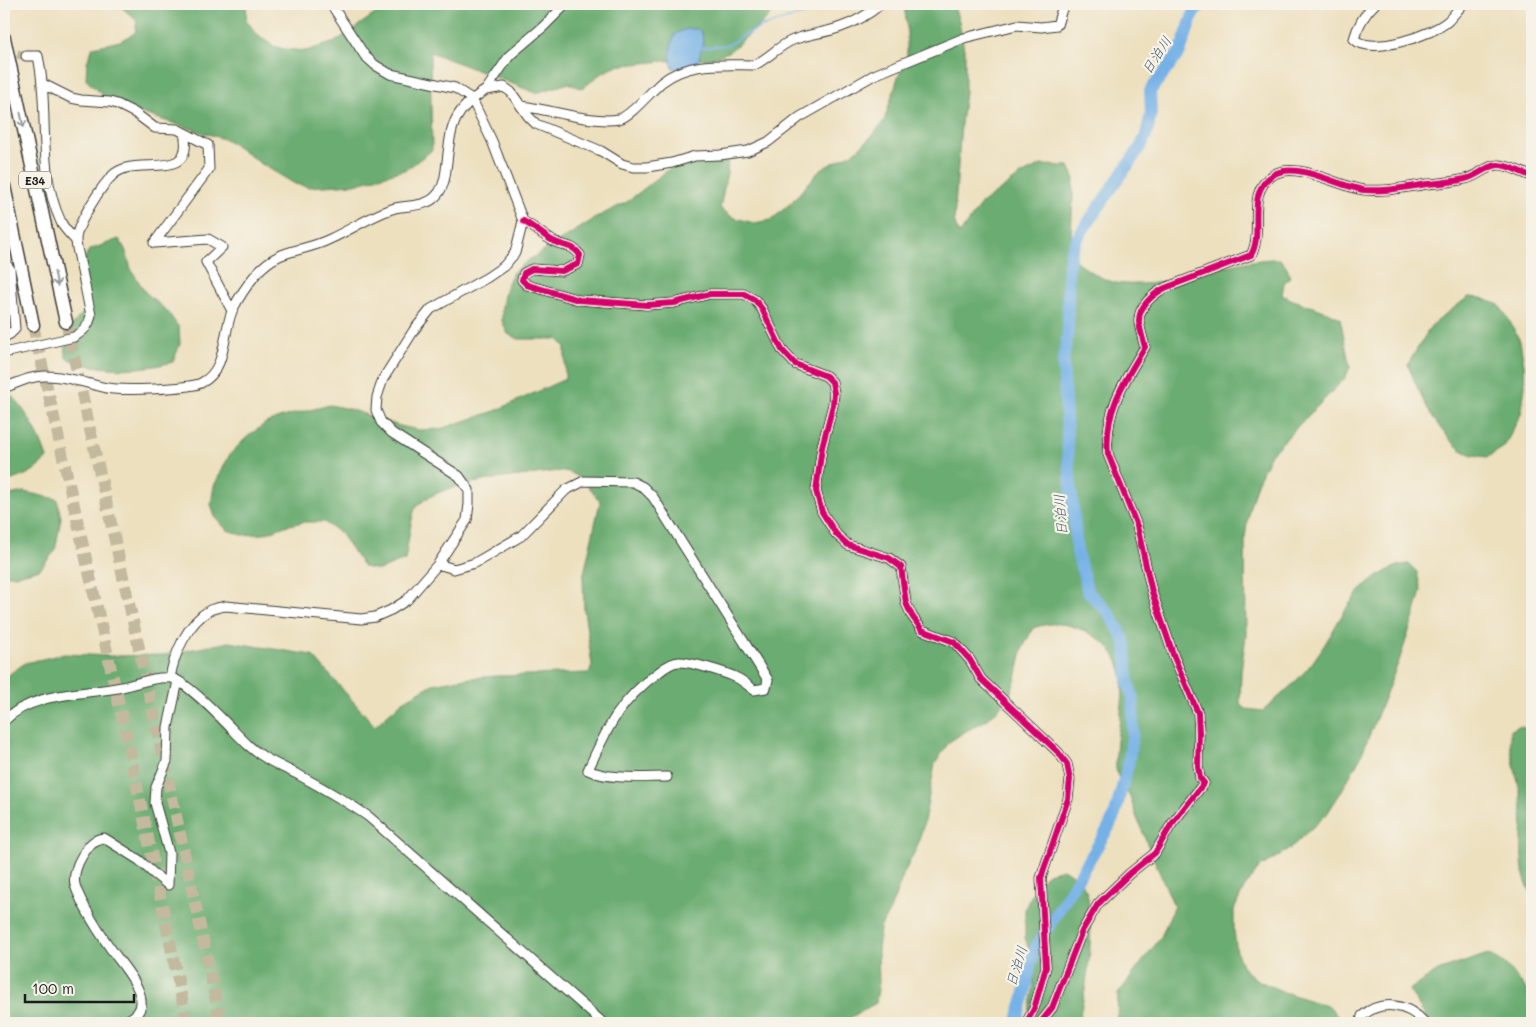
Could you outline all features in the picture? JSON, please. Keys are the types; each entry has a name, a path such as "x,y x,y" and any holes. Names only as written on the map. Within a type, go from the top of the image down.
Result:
{"highway":[{"name":"E34","path":"4,38 66,322"},
{"name":"E34","path":"4,186 33,325"}],"street":[{"path":"118,1023 131,1018 138,1012 139,991 134,980 111,949 82,902 75,884 75,872 78,862 91,843 104,838 139,860 168,885 169,853 155,803 156,787 167,761 168,727 174,679 172,664 190,629 203,615 212,609 226,606 361,619 375,617 392,610 407,600 438,564 467,520 469,490 459,476 392,433 381,422 376,410 377,397 383,380 414,330 431,309 488,278 504,266 515,253 524,222 492,141 472,99 455,88 390,74 375,65 365,56 331,4"},
{"path":"4,388 36,377 48,376 109,388 175,387 200,384 213,373 218,363 232,311 257,274 272,259 328,240 380,214 396,208 426,202 435,197 443,185 446,175 451,130 458,112 472,99 486,90 510,55 543,27 564,4"},
{"path":"520,106 569,115 608,120 618,119 624,117 664,80 678,73 695,67 754,65 762,62 786,43 815,33 840,28 869,14 881,4"},
{"path":"486,90 504,87 511,92 520,106 536,124 574,138 622,164 633,167 672,164 695,156 748,151 768,142 800,117 874,75 964,38 1016,25 1041,27 1057,24 1062,9 1067,4"},
{"path":"1375,4 1362,19 1354,40 1368,46 1398,43 1436,29 1448,22 1463,4"},
{"path":"26,56 38,56 43,84 42,106 47,178 62,224 76,240"},
{"path":"43,84 71,98 117,104 135,113 156,128 177,130 208,144 209,169 154,243 208,239 222,247 206,262 232,311"},
{"path":"4,353 74,337 90,323 91,315 76,240 78,227 93,202 114,174 126,168 164,166 179,161 185,153 186,142 184,133"},
{"path":"1040,1023 1052,1008 1082,931 1098,904 1154,853 1171,825 1204,782 1200,778 1198,766 1198,713 1174,657 1152,592 1137,526 1108,454 1108,421 1123,383 1145,347 1139,320 1144,307 1153,295 1165,288 1251,255 1256,247 1258,193 1264,181 1273,174 1283,170 1302,172 1362,190 1381,190 1467,179 1486,169 1500,165 1532,176"},
{"path":"524,222 554,241 575,248 580,255 578,264 562,271 532,269 524,274 522,280 527,285 580,300 647,305 674,303 710,294 744,294 755,300 762,309 782,350 795,364 826,376 832,382 834,393 833,405 822,447 816,491 822,512 836,534 848,545 889,558 901,566 906,603 922,630 954,642 970,660 981,679 1058,752 1067,764 1070,779 1068,799 1041,878 1046,967 1034,1009 1026,1023"},
{"path":"4,262 10,269 15,329 4,337"},
{"path":"438,564 454,569 475,563 521,536 566,490 584,481 633,482 644,487 653,497 768,680 766,688 754,690 734,676 701,666 678,662 666,667 653,676 622,705 607,728 588,770 604,775 639,778 667,777"},
{"path":"4,721 10,714 29,705 60,695 121,688 154,680 174,679 208,705 249,746 264,757 350,804 369,817 603,1023"},
{"path":"1361,1023 1362,1016 1370,1009 1388,1005 1405,1008 1425,1023"}],"green space":[{"path":"118,4 247,4 246,19 256,34 273,46 306,51 335,42 389,4 776,4 768,18 730,51 711,59 615,66 599,75 582,89 569,83 536,93 430,52 432,150 407,169 355,184 308,187 295,184 227,140 144,114 105,97 86,80 87,62 93,47 120,41 135,33 137,21"},
{"path":"904,4 953,4 959,21 965,55 965,92 954,221 959,235 981,204 1021,175 1041,165 1069,166 1074,177 1070,256 1095,274 1117,283 1151,283 1188,277 1243,263 1280,259 1287,268 1290,277 1284,283 1282,295 1340,318 1350,367 1345,378 1271,454 1257,483 1249,510 1245,538 1246,635 1241,671 1240,705 1246,709 1263,711 1285,692 1312,663 1349,604 1366,586 1381,574 1396,567 1409,564 1417,572 1421,591 1399,661 1361,756 1327,814 1288,850 1260,867 1244,888 1234,910 1234,931 1237,953 1243,968 1257,980 1284,992 1330,1007 1343,1023 1117,1023 1118,994 1161,937 1174,906 1137,819 1130,797 1116,771 1123,686 1121,670 1115,656 1104,643 1087,632 1067,625 1047,624 1033,628 1022,650 1016,679 1010,694 997,711 983,722 949,742 935,764 923,827 917,847 904,873 890,910 880,928 878,952 879,983 876,1003 841,1023 4,1023 4,678 25,663 64,654 112,656 164,655 229,642 312,655 375,726 403,701 433,684 460,679 497,676 589,673 592,665 584,610 583,578 600,502 580,478 569,472 560,471 507,477 472,483 440,492 426,499 414,510 405,560 379,570 364,567 340,533 324,522 303,522 264,534 242,535 227,530 215,517 211,504 214,486 230,454 246,438 266,423 282,417 330,405 349,409 400,426 419,430 440,429 495,411 565,379 565,346 557,339 518,339 508,334 502,321 502,306 505,290 513,272 599,216 627,202 682,159 728,157 720,208 732,217 754,223 771,220 791,203 821,169 855,152 873,135 884,121 898,77 907,59 907,28"},
{"path":"119,239 125,249 131,269 145,292 168,312 179,328 180,344 173,362 147,367 119,369 92,366 66,358 67,335 88,308 79,286 81,266 89,250"},
{"path":"1468,297 1482,298 1499,305 1520,341 1524,364 1525,387 1521,414 1504,447 1488,457 1466,452 1450,440 1428,409 1408,364 1431,326"},
{"path":"13,396 33,426 47,458 28,474 4,482 4,403"},
{"path":"24,492 57,499 61,518 55,551 40,569 17,575 4,575 4,496"},
{"path":"1519,726 1532,730 1532,894 1527,884 1522,863 1522,807 1510,741 1510,731"},
{"path":"1063,869 1080,882 1088,895 1090,952 1078,1023 1027,1023 1034,985 1033,960 1025,938 1025,908 1035,889 1048,873"},
{"path":"1488,954 1506,965 1524,986 1532,1002 1532,1023 1430,1023 1409,990 1438,971"}],"water":[{"path":"687,29 698,29 702,33 703,43 698,62 676,69 671,64 670,55 674,37 676,33"}],"waterway":[{"path":"699,48 728,45 761,27 808,14 834,4"},
{"name":"日泊川","path":"1016,1023 1035,949 1115,814 1128,765 1133,731 1133,698 1128,681 1126,647 1123,637 1109,613 1088,592 1077,552 1068,453 1063,362 1068,331 1068,270 1071,252 1078,237 1141,146 1151,114 1150,91 1180,52 1194,12 1203,4"}],"tunnel":[{"path":"4,51 26,56"},
{"path":"66,322 221,1023"},
{"path":"33,325 130,753 187,1023"}],"cycle path":[{"path":"1040,1023 1052,1008 1082,931 1098,904 1129,874 1155,853 1171,825 1204,783 1200,778 1198,766 1198,713 1174,657 1152,592 1137,526 1108,454 1109,424 1112,411 1123,385 1145,347 1139,322 1141,311 1151,297 1165,288 1251,255 1255,245 1259,192 1264,183 1273,175 1282,171 1305,172 1364,190 1396,189 1460,180 1469,178 1496,165 1507,166 1532,176"},
{"path":"523,221 553,241 574,249 580,255 578,264 562,271 532,269 524,273 522,280 527,285 579,300 647,305 674,303 710,294 744,294 755,300 762,309 782,350 795,364 826,376 832,382 834,393 833,405 822,447 816,491 822,512 836,534 848,545 889,558 901,567 906,603 922,630 954,642 970,660 981,679 1058,752 1067,764 1070,779 1068,799 1041,878 1046,967 1034,1009 1026,1023"}]}
